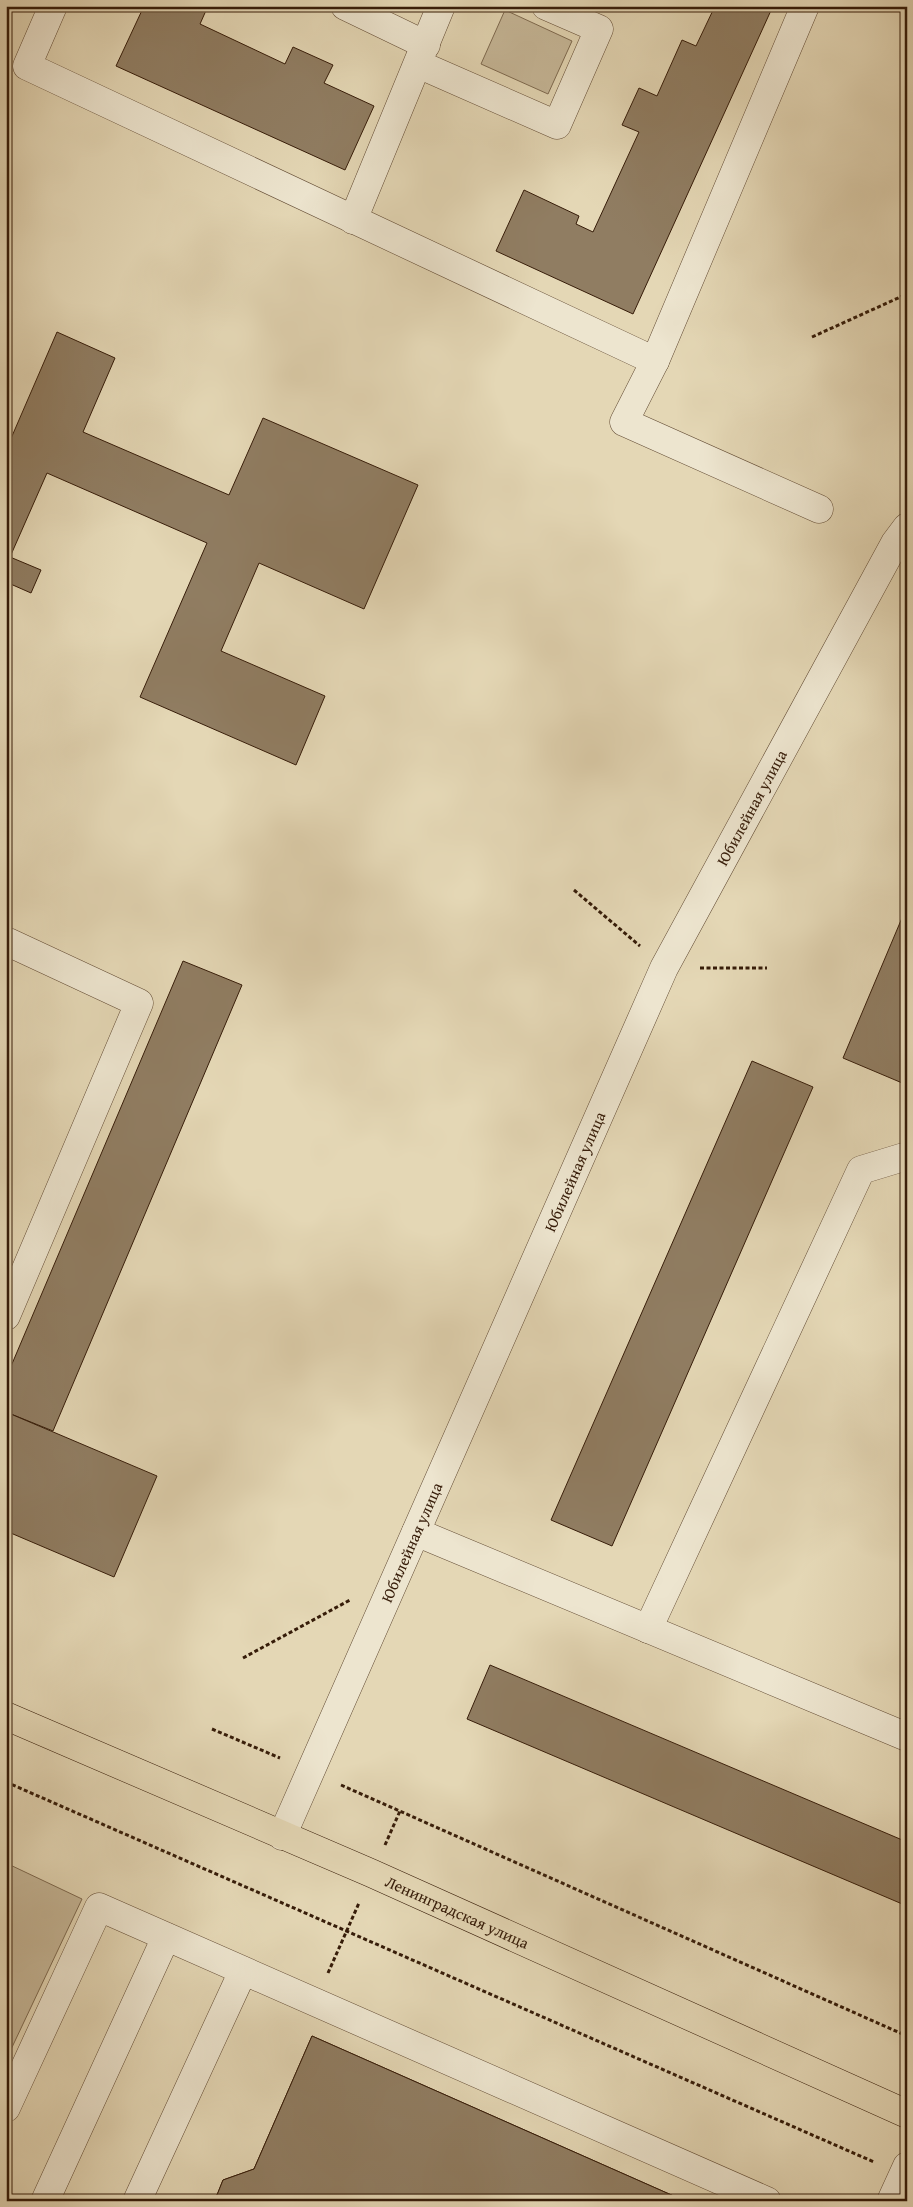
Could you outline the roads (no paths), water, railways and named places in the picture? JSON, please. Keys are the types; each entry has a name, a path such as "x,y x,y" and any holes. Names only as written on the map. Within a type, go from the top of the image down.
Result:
{"main road":[{"name":"Ленинградская улица","path":"6,1716 371,1873 907,2114"}],"street":[{"path":"53,6 27,66 655,361"},
{"path":"345,6 422,54 557,125 599,29 546,6"},
{"path":"353,220 441,6"},
{"path":"805,6 655,361 624,422 819,509"},
{"name":"Юбилейная улица","path":"282,1836 664,968 895,543 907,527"},
{"path":"6,947 8,942 139,1003 6,1316"},
{"path":"648,1629 861,1170 907,1156"},
{"path":"416,1532 907,1737"},
{"path":"6,2108 99,1907 767,2201"},
{"path":"45,2201 166,1937"},
{"path":"137,2201 243,1971"},
{"path":"891,2201 905,2170"}]}
